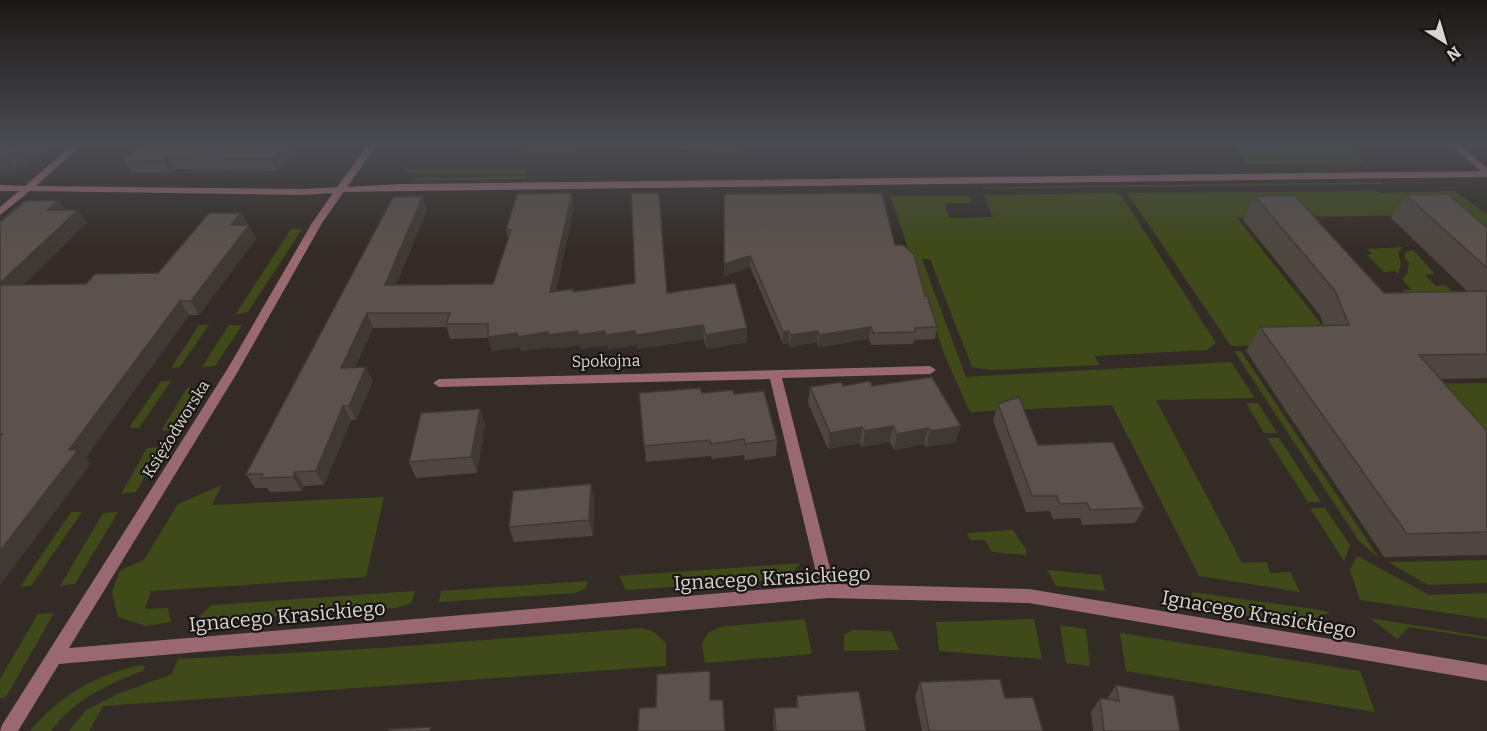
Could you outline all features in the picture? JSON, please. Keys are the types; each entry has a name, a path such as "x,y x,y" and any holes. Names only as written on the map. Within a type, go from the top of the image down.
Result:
{"street":[{"path":"0,212 37,179"},
{"name":"Księżodworska","path":"8,731 232,370 317,223 348,179"},
{"path":"0,188 303,192 401,187 1013,179"},
{"name":"Spokojna","path":"439,383 930,370"},
{"path":"775,375 828,591"},
{"name":"Ignacego Krasickiego","path":"54,657 828,591 1029,596 1487,673"}],"green space":[{"path":"413,179 519,179 412,181"},
{"path":"1380,182 1384,184 983,189 981,187"},
{"path":"1375,191 1381,193 1454,191 1487,214 1487,264 1433,215 1237,218 1337,344 1231,346 1127,193"},
{"path":"1115,193 1121,195 1216,343 1207,350 1095,356 1099,365 991,370 972,367 930,259 922,259 966,377 1231,362 1255,398 1156,400 1242,563 1267,562 1270,573 1290,572 1300,592 1199,576 1112,405 970,412 945,356 890,196 969,196 972,203 945,203 949,218 993,217 983,195"},
{"path":"291,229 302,229 248,312 235,315"},
{"path":"1403,247 1398,252 1401,265 1398,274 1394,271 1384,272 1367,255 1372,254 1367,249"},
{"path":"1413,250 1435,274 1425,275 1436,286 1445,285 1471,310 1415,304 1402,290 1411,290 1402,279 1407,274 1409,263 1404,256 1406,252"},
{"path":"199,325 209,325 180,367 171,368"},
{"path":"229,325 242,325 215,366 202,367"},
{"path":"1234,351 1241,351 1379,558 1359,541"},
{"path":"161,381 171,381 139,428 129,428"},
{"path":"1487,383 1487,471 1409,384"},
{"path":"187,388 199,388 174,430 161,431"},
{"path":"1246,403 1258,403 1277,433 1264,433"},
{"path":"1267,438 1279,438 1321,502 1308,502"},
{"path":"161,447 136,492 121,494 147,448"},
{"path":"222,485 212,505 384,497 366,577 151,591 145,609 168,608 171,622 145,626 118,617 112,592 120,570 144,560 178,504"},
{"path":"1310,508 1325,508 1350,545 1344,561"},
{"path":"71,512 82,512 31,586 20,587"},
{"path":"118,512 75,584 60,586 103,513"},
{"path":"1013,530 1026,549 1026,555 992,552 985,540 970,540 967,533"},
{"path":"1357,556 1429,595 1487,593 1487,619 1360,600 1350,570"},
{"path":"1487,560 1487,583 1428,585 1388,562"},
{"path":"801,563 788,577 775,580 626,590 619,576"},
{"path":"1047,570 1101,575 1105,591 1056,586"},
{"path":"588,581 585,589 575,593 439,602 441,591"},
{"path":"415,591 411,603 395,608 195,622 211,605"},
{"path":"1192,592 1330,612 1301,626 1195,606"},
{"path":"54,613 6,697 0,698 0,679 38,614"},
{"path":"1370,618 1487,637 1487,639 1409,627 1397,639"},
{"path":"805,619 812,654 705,663 702,644 708,633 720,627"},
{"path":"1034,619 1042,659 939,651 936,622"},
{"path":"1060,625 1086,629 1090,666 1066,663"},
{"path":"642,628 654,632 666,643 666,666 103,706 89,731 69,731 86,710 118,694 172,674 178,659 381,648"},
{"path":"853,630 891,631 899,650 844,651 844,635"},
{"path":"1120,633 1360,671 1375,712 1126,671"},
{"path":"141,665 145,666 143,671 92,694 70,710 51,731 30,731 53,707 80,688 109,674"}],"building":[{"path":"572,193 550,292 573,289 573,292 635,283 631,193 659,193 667,293 735,283 747,328 706,335 703,325 636,335 635,331 606,335 605,331 578,335 578,331 548,335 548,332 518,337 517,333 488,337 488,324 446,324 450,313 367,313 341,368 366,367 349,406 343,406 316,471 295,472 293,477 261,478 263,474 246,474 393,197 423,196 385,285 493,284 511,230 506,230 517,194"},
{"path":"882,193 895,245 903,245 914,254 925,296 927,295 937,327 915,328 915,332 873,333 871,327 819,335 818,331 791,335 789,331 783,332 750,256 724,264 724,194"},
{"path":"1448,194 1487,228 1487,268 1406,195"},
{"path":"1255,196 1295,196 1384,293 1487,291 1487,354 1419,355 1487,431 1487,532 1407,534 1260,327 1349,325 1335,291"},
{"path":"58,200 48,210 78,210 0,283 0,222 25,201"},
{"path":"209,213 241,213 231,225 249,225 191,301 180,301 69,450 78,450 0,551 0,436 2,434 0,434 0,285 86,284 95,274 158,273"},
{"path":"932,377 961,426 930,431 928,428 897,434 893,426 865,431 862,427 830,433 810,387 841,382 843,386 870,381 872,386"},
{"path":"700,388 702,393 733,390 734,394 764,391 777,440 745,444 744,439 711,444 710,440 644,446 639,393"},
{"path":"1019,397 1038,445 1113,442 1144,508 1090,510 1087,503 1060,504 1057,496 1032,496 998,404"},
{"path":"480,409 471,457 409,462 421,413"},
{"path":"591,484 589,520 509,527 513,491"},
{"path":"710,671 710,700 723,700 725,731 638,731 639,708 656,707 657,674"},
{"path":"1000,679 1005,698 1033,697 1043,731 929,731 920,682"},
{"path":"1116,685 1174,696 1180,731 1104,731 1100,698 1119,701"},
{"path":"859,691 866,731 776,731 774,708 798,707 797,696"},
{"path":"431,727 430,731 388,731 389,729"}]}
